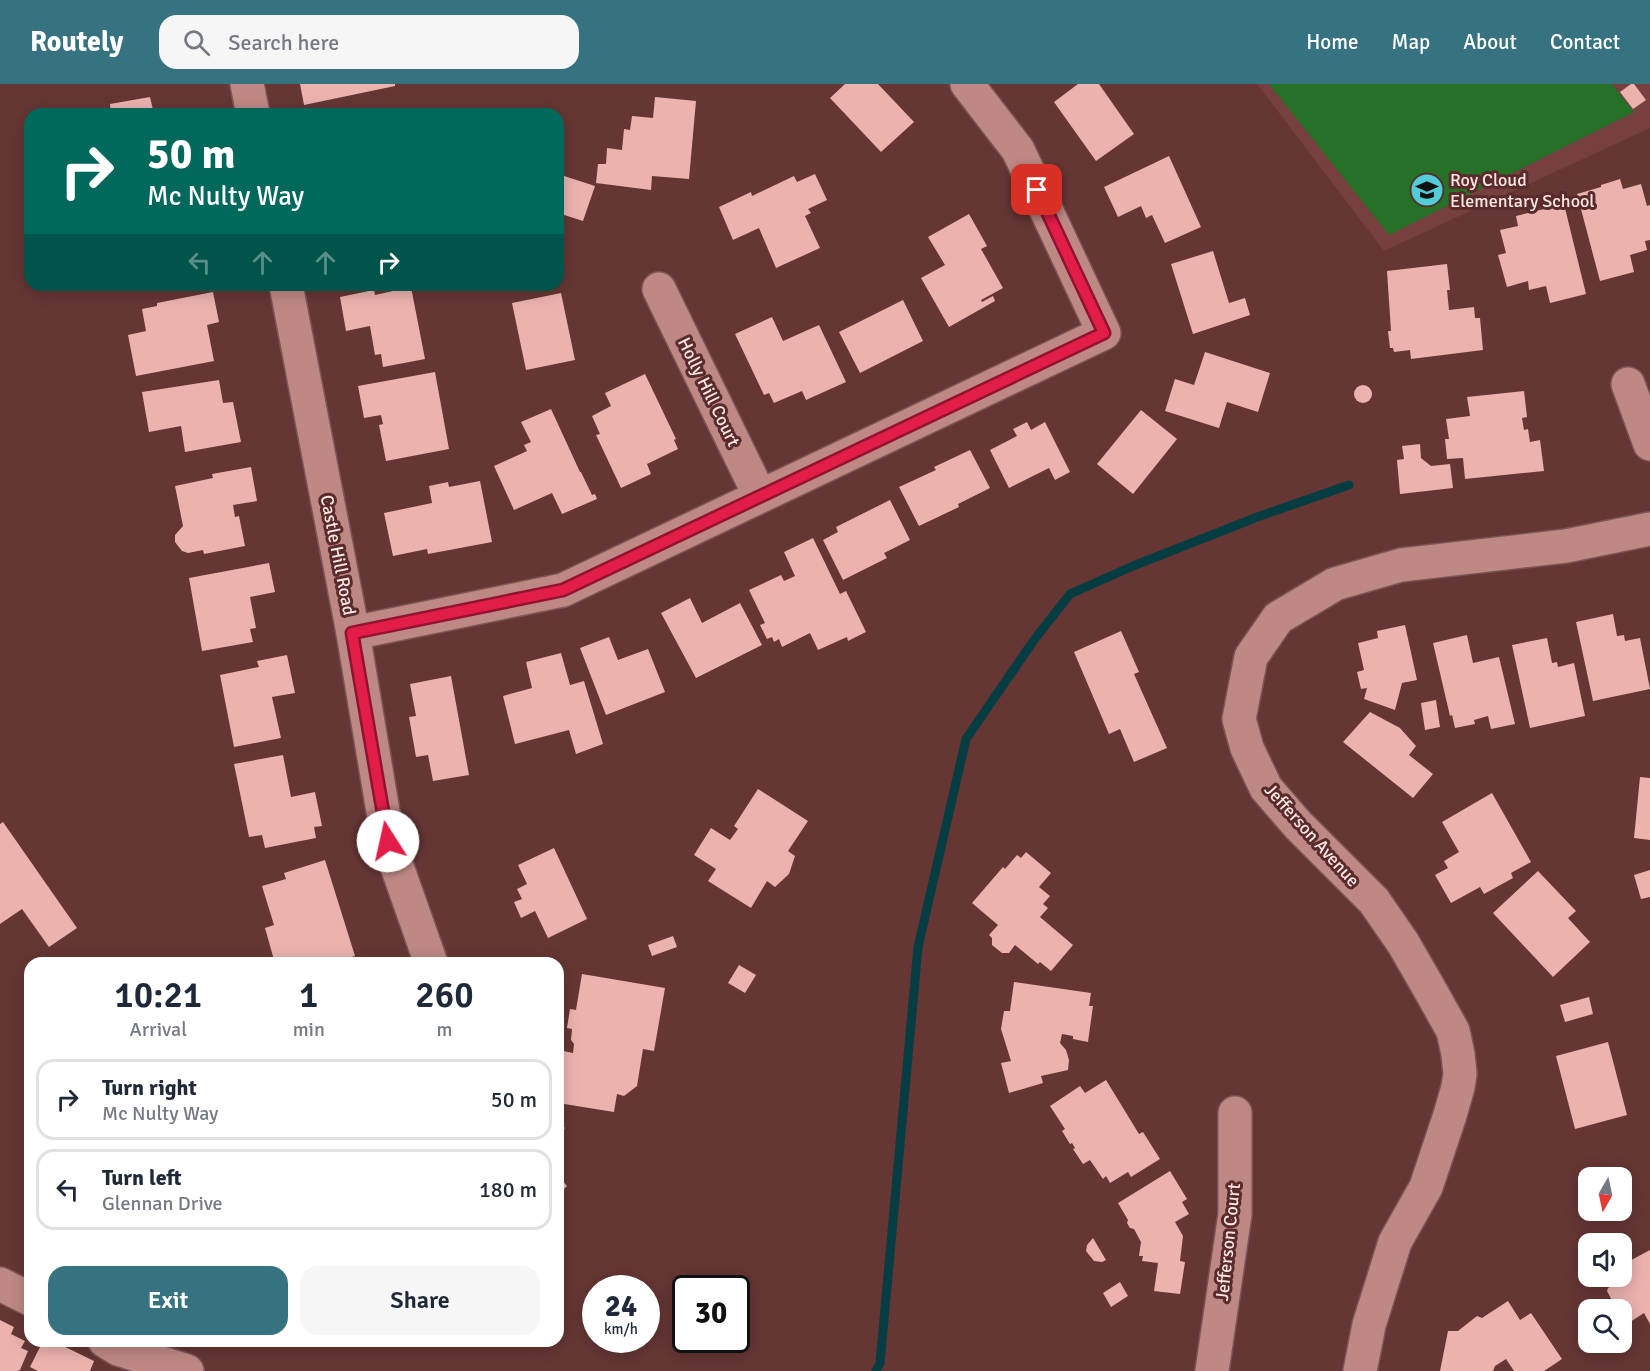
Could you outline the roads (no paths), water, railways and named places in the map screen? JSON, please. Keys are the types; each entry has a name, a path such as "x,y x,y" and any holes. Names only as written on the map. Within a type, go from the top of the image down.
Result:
{"street":[{"path":"247,84 252,108"},
{"path":"352,633 563,590 1104,333 1018,150 967,84"},
{"name":"Holly Hill Court","path":"659,289 760,496"},
{"name":"Castle Hill Road","path":"287,291 352,633 388,841 429,957"},
{"path":"1628,384 1650,444"},
{"name":"Jefferson Avenue","path":"1360,1371 1369,1325 1395,1242 1426,1187 1450,1116 1460,1074 1458,1054 1452,1031 1430,988 1374,901 1298,825 1266,788 1247,748 1239,719 1251,657 1278,618 1335,584 1401,566 1566,546 1650,529"},
{"name":"Jefferson Court","path":"1212,1371 1235,1214 1235,1113"},
{"path":"0,1284 24,1296"},
{"path":"115,1347 187,1371"}],"waterway":[{"path":"876,1371 880,1363 918,947 966,739 1034,640 1070,594 1133,566 1260,516 1349,485"}],"place":[{"name":"Roy Cloud Elementary School","path":"1427,190"}]}
